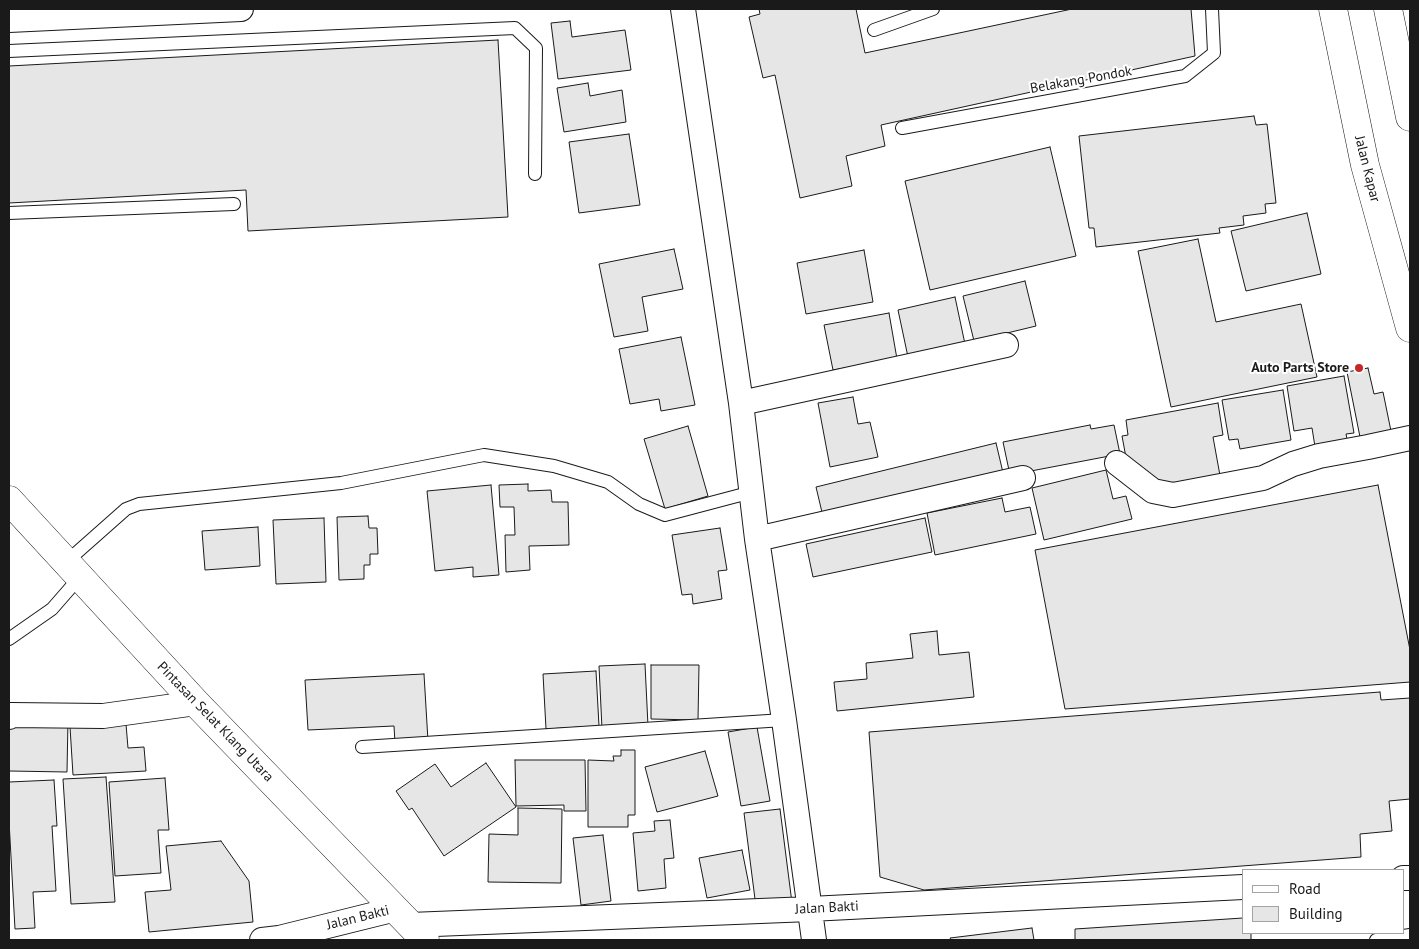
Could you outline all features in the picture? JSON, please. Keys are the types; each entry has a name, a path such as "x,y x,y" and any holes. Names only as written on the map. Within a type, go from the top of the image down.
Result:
{"highway":[{"name":"Jalan Kapar","path":"1333,9 1365,165 1410,328"},
{"path":"1388,9 1410,116"},
{"name":"Pintasan Selat Klang Utara","path":"9,500 72,571 196,703 410,925"}],"street":[{"path":"9,20 241,9"},
{"path":"684,9 741,404 757,539 814,940"},
{"path":"741,404 1006,345"},
{"path":"1116,463 1154,491 1173,495 1263,478 1293,464 1318,456 1368,448 1410,438"},
{"path":"757,539 1023,478"},
{"path":"9,717 103,716 196,703"},
{"name":"Jalan Bakti","path":"273,939 410,925 810,909 1242,887"}],"lane":[{"path":"874,30 933,9"},
{"name":"Belakang Pondok","path":"902,128 1185,76 1214,53 1212,9"},
{"path":"9,51 515,28 536,48 535,174"},
{"path":"9,213 234,204"},
{"path":"9,640 52,609 72,571 126,509 139,504 341,483 484,455 554,466 608,482 639,504 665,515 752,492"},
{"path":"362,747 784,720"},
{"path":"1376,940 1410,935"}],"building":[{"path":"759,9 856,9 865,53 1072,9 1191,9 1195,56 881,125 885,146 846,156 852,186 800,198 775,75 763,78 749,17 760,14"},
{"path":"570,21 572,37 625,30 631,70 558,79 551,23"},
{"path":"498,40 508,217 248,231 246,190 9,203 9,66"},
{"path":"588,83 590,96 622,90 626,122 564,132 557,88"},
{"path":"1254,116 1256,125 1267,124 1276,203 1265,204 1266,213 1243,216 1244,225 1219,228 1220,233 1096,247 1094,228 1089,228 1079,136"},
{"path":"629,134 640,205 579,213 569,142"},
{"path":"1050,147 1076,256 930,290 905,181"},
{"path":"1307,213 1321,274 1246,291 1231,231"},
{"path":"1198,239 1216,322 1301,304 1317,377 1171,407 1138,251"},
{"path":"674,249 683,289 642,297 648,331 614,337 599,264"},
{"path":"864,250 873,302 806,314 797,263"},
{"path":"1025,281 1036,326 974,341 963,296"},
{"path":"955,297 965,344 908,357 898,310"},
{"path":"889,313 897,359 833,370 824,325"},
{"path":"681,337 695,405 661,411 659,399 630,404 619,349"},
{"path":"1368,368 1374,394 1383,392 1392,436 1361,442 1347,372"},
{"path":"1344,376 1354,433 1346,434 1349,448 1316,453 1312,428 1294,431 1287,386"},
{"path":"1283,390 1291,440 1240,449 1238,439 1229,440 1222,400"},
{"path":"853,397 858,424 870,422 878,457 830,467 818,403"},
{"path":"1218,403 1223,435 1213,437 1221,481 1152,494 1130,479 1122,436 1128,435 1126,420"},
{"path":"1090,425 1091,429 1114,425 1120,454 1010,475 1003,442"},
{"path":"688,426 708,496 665,509 644,439"},
{"path":"996,443 1005,481 825,525 816,487"},
{"path":"1106,470 1113,499 1126,496 1132,519 1044,540 1032,488"},
{"path":"528,484 528,491 551,490 552,502 568,502 569,545 529,546 530,570 506,572 505,535 515,535 514,507 500,507 499,485"},
{"path":"491,485 499,575 473,577 473,567 435,571 427,491"},
{"path":"1378,485 1410,650 1410,682 1065,709 1035,550"},
{"path":"1002,498 1005,512 1030,507 1036,534 935,555 927,513"},
{"path":"368,516 369,528 377,528 378,554 370,554 370,565 364,565 364,579 339,580 337,517"},
{"path":"324,518 326,582 276,584 273,520"},
{"path":"925,518 932,552 813,577 806,544"},
{"path":"258,527 260,566 205,570 202,531"},
{"path":"720,528 727,570 718,571 722,599 693,604 692,594 682,595 672,535"},
{"path":"937,631 939,655 969,652 974,697 837,711 834,682 867,679 866,663 913,658 910,634"},
{"path":"645,664 648,726 602,729 599,666"},
{"path":"651,665 699,665 698,720 651,719"},
{"path":"596,671 599,726 546,729 543,674"},
{"path":"424,674 428,741 395,743 394,726 308,730 305,680"},
{"path":"1380,692 1381,700 1410,698 1410,799 1389,801 1392,831 1360,834 1361,857 924,890 880,877 869,732"},
{"path":"9,717 68,720 67,772 9,771"},
{"path":"126,724 128,748 144,747 146,771 73,775 70,727"},
{"path":"757,727 770,801 741,806 728,732"},
{"path":"621,750 635,750 635,815 628,815 628,827 588,827 588,760 614,761 613,756 621,756"},
{"path":"705,751 718,796 657,812 645,767"},
{"path":"515,760 585,760 586,811 564,811 564,805 516,806"},
{"path":"486,763 516,807 444,856 412,808 409,810 396,791 435,764 451,787"},
{"path":"106,777 115,902 71,904 63,779"},
{"path":"165,778 169,830 158,830 161,873 115,876 109,782"},
{"path":"54,780 57,826 52,826 56,891 33,892 35,928 15,929 9,821 9,782"},
{"path":"518,808 562,809 561,883 488,882 489,834 518,835"},
{"path":"780,809 792,903 756,907 744,813"},
{"path":"670,820 674,858 664,859 666,888 638,891 633,833 655,831 654,821"},
{"path":"603,835 611,901 581,905 573,838"},
{"path":"221,841 249,881 253,922 149,932 145,892 171,890 166,846"},
{"path":"742,850 750,890 707,898 699,858"},
{"path":"1242,918 1242,934 1251,934 1251,940 1075,940 1075,929"},
{"path":"1032,928 1034,940 951,940 950,938"}],"place":[{"name":"Auto Parts Store","path":"1359,368"}]}
